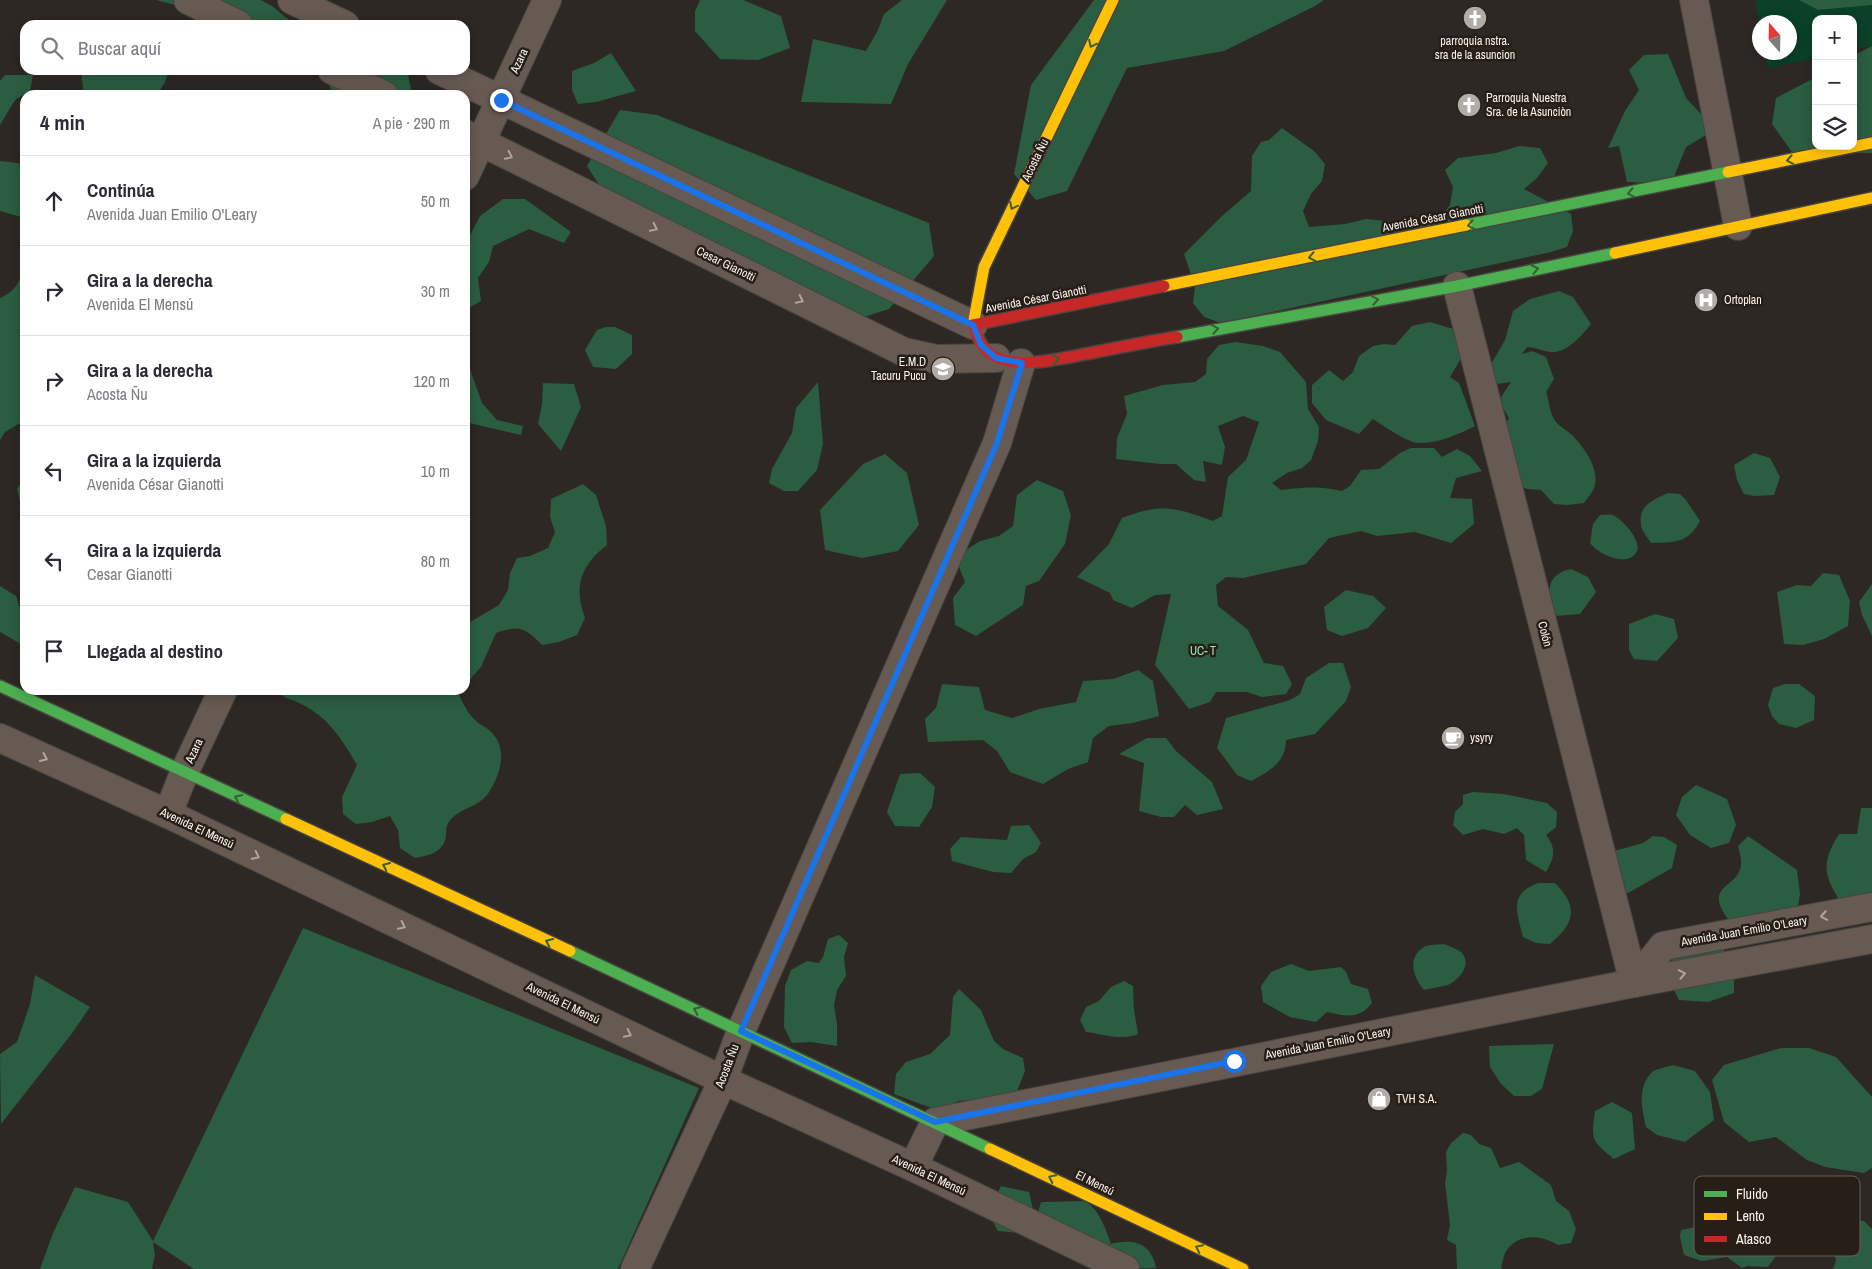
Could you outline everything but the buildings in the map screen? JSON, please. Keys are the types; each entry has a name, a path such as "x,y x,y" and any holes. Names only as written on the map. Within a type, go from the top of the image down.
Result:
{"street":[{"path":"188,0 229,20"},
{"path":"292,0 334,20"},
{"name":"Azara","path":"470,152 473,138 501,100 547,0"},
{"name":"Acosta Ñu","path":"973,325 984,267 1113,0"},
{"path":"1694,0 1738,226"},
{"path":"342,75 374,90"},
{"path":"449,75 973,325"},
{"name":"Cesar Gianotti","path":"473,138 904,352 936,359 1009,360"},
{"name":"Avenida César Gianotti","path":"1009,360 981,345 973,325 1872,143"},
{"path":"1009,360 1044,361 1457,286 1872,198"},
{"name":"Colón","path":"1457,286 1634,983"},
{"name":"Acosta Ñu","path":"636,1269 723,1080 741,1031 997,443 1009,360"},
{"path":"0,686 935,1122 913,1167"},
{"name":"Azara","path":"168,814 184,773 221,695"},
{"name":"Avenida El Mensú","path":"0,738 168,814 723,1080 913,1167 1125,1269"},
{"name":"Avenida Juan Emilio O'Leary","path":"1634,983 1663,946 1872,907"},
{"name":"Avenida Juan Emilio O'Leary","path":"935,1122 1634,983 1872,938"},
{"name":"El Mensú","path":"935,1122 1243,1269"}],"green space":[{"path":"156,0 261,0 272,6 289,20 214,20 179,6"},
{"path":"700,0 743,0 781,16 790,48 758,60 720,59 695,31 695,11"},
{"path":"902,0 947,0 908,64 891,104 801,102 813,39 866,51 878,30 884,14"},
{"path":"1094,0 1324,0 1224,51 1127,68 1067,191 1036,200 1014,174 1031,85"},
{"path":"1755,0 1872,0 1872,46 1857,49 1857,15 1812,15 1812,59 1768,68 1766,60 1797,60 1797,15 1758,15"},
{"path":"1799,0 1872,0 1872,5 1818,10"},
{"path":"1872,46 1872,153 1792,152 1772,124 1776,98 1812,79 1812,150 1857,150 1857,54"},
{"path":"611,53 636,91 596,102 578,104 572,90 572,71 594,63"},
{"path":"1668,54 1686,98 1702,115 1706,135 1686,147 1671,184 1627,182 1619,146 1608,148 1625,111 1639,90 1629,70 1644,55"},
{"path":"5,75 33,75 30,90 20,90 20,97 15,100 0,125 0,81"},
{"path":"81,75 167,75 160,90 83,90"},
{"path":"319,75 408,75 411,90 331,90 326,80"},
{"path":"620,110 657,115 929,223 934,256 889,309 858,319 625,225 587,166"},
{"path":"1282,128 1314,151 1325,164 1322,181 1311,194 1303,211 1309,227 1345,224 1366,219 1423,225 1439,219 1450,205 1453,187 1445,170 1458,158 1496,153 1519,146 1540,148 1548,163 1537,178 1524,189 1571,214 1573,231 1567,247 1221,323 1204,317 1193,303 1195,286 1184,254 1222,216 1251,191 1252,156 1261,142 1269,140"},
{"path":"0,161 18,163 20,164 20,217 0,211"},
{"path":"503,199 525,199 571,232 564,243 529,229 493,246 489,262 478,278 481,301 470,307 470,235 480,216"},
{"path":"20,278 20,423 5,432 0,440 0,298 13,289"},
{"path":"1559,291 1573,297 1591,324 1574,343 1562,350 1550,352 1527,347 1522,354 1532,351 1546,357 1554,379 1546,392 1552,415 1562,428 1578,442 1594,468 1595,483 1588,498 1584,503 1567,505 1554,504 1541,490 1527,489 1516,485 1500,436 1509,418 1503,408 1501,397 1511,382 1497,384 1492,376 1490,366 1505,340 1513,311 1530,299"},
{"path":"1430,322 1460,331 1463,355 1450,377 1459,383 1475,426 1440,440 1418,443 1401,437 1373,419 1359,434 1326,420 1312,403 1312,385 1329,370 1343,381 1353,372 1359,356 1373,346 1395,345 1412,326"},
{"path":"615,327 632,335 632,354 616,369 593,367 585,350 597,330"},
{"name":"UC- T","path":"1235,342 1263,346 1280,352 1306,382 1308,409 1319,427 1318,441 1311,460 1302,468 1287,473 1272,483 1281,490 1326,488 1342,491 1350,486 1361,470 1379,469 1400,453 1411,448 1434,448 1442,457 1457,449 1470,456 1482,471 1456,478 1450,498 1472,499 1474,524 1451,543 1415,532 1377,536 1361,531 1329,538 1306,564 1243,578 1226,577 1216,585 1218,606 1248,630 1264,663 1283,666 1292,684 1286,694 1262,697 1247,692 1216,692 1210,702 1189,709 1155,665 1171,594 1155,595 1132,608 1113,600 1110,593 1077,577 1109,544 1122,518 1147,510 1158,509 1178,510 1213,521 1222,516 1228,477 1246,460 1259,422 1243,416 1218,426 1225,447 1222,465 1203,461 1206,482 1194,480 1176,464 1116,459 1117,438 1127,414 1124,396 1163,385 1195,382 1206,374 1207,359 1219,345"},
{"path":"470,369 482,403 497,420 523,426 521,435 470,423"},
{"path":"818,382 823,444 817,470 798,491 784,491 769,483 772,469 792,433 796,408"},
{"path":"543,383 574,384 581,407 561,451 538,424 542,404"},
{"path":"1754,453 1770,458 1780,477 1774,495 1754,496 1744,494 1737,480 1734,465"},
{"path":"885,454 907,473 919,525 898,551 862,558 825,550 820,510 863,464"},
{"path":"1037,480 1063,491 1071,515 1065,544 1039,581 1026,586 1023,605 976,636 955,625 953,598 965,582 955,557 980,541 999,536 1013,526 1017,495"},
{"path":"20,484 20,502 17,489"},
{"path":"583,484 596,495 606,526 607,545 591,560 585,568 582,577 580,596 585,618 577,635 559,642 542,645 531,634 521,629 511,629 496,633 481,667 470,679 470,622 499,605 508,590 510,573 517,558 530,556 548,548 555,532 550,517 551,499"},
{"path":"1668,493 1680,494 1700,521 1691,534 1685,538 1673,542 1651,543 1641,527 1642,513 1648,504"},
{"path":"1600,515 1616,517 1630,530 1638,547 1633,556 1627,559 1613,558 1599,551 1590,543 1593,524"},
{"path":"1571,569 1588,577 1596,592 1580,614 1555,616 1550,600 1550,586 1556,576"},
{"path":"1823,573 1839,575 1850,601 1848,626 1824,639 1803,645 1784,644 1777,592 1797,585 1811,586"},
{"path":"1872,584 1872,636 1862,615 1859,602"},
{"path":"0,586 16,596 20,608 20,643 0,632"},
{"path":"1346,590 1373,596 1386,608 1368,628 1342,636 1327,630 1324,607"},
{"path":"1655,614 1674,619 1678,638 1657,661 1634,659 1629,650 1629,624"},
{"path":"1329,663 1343,663 1351,687 1346,701 1315,734 1286,740 1283,755 1270,770 1251,781 1237,775 1217,748 1226,718 1290,700 1300,694 1306,678"},
{"path":"1138,670 1153,681 1159,716 1133,723 1109,726 1093,738 1088,762 1068,769 1043,784 1010,772 997,751 983,740 928,742 925,719 936,708 942,684 979,687 985,710 1012,718 1039,709 1076,702 1083,681 1113,679"},
{"path":"1785,684 1799,684 1815,696 1814,720 1796,728 1779,724 1772,716 1768,705 1773,688"},
{"path":"282,695 459,695 470,714 497,739 501,755 499,772 492,788 483,799 452,818 447,825 446,836 441,847 435,852 415,858 400,848 398,830 390,816 372,822 356,824 343,814 342,797 357,765 341,739 328,723 312,710"},
{"path":"1147,738 1166,738 1176,751 1212,782 1223,809 1197,815 1185,805 1174,817 1161,817 1139,811 1144,763 1119,754"},
{"path":"920,773 935,787 932,807 919,827 895,826 887,812 900,774"},
{"path":"1696,785 1727,799 1736,825 1729,843 1711,848 1690,835 1676,815 1682,797"},
{"path":"1473,792 1504,794 1547,803 1557,812 1556,827 1546,835 1552,845 1553,854 1546,872 1526,860 1524,835 1517,828 1504,834 1483,829 1463,835 1453,825 1455,812 1463,804 1463,795"},
{"path":"1861,808 1872,808 1872,903 1842,904 1828,877 1827,861 1839,834 1857,834"},
{"path":"1029,825 1041,843 1036,852 1023,859 1011,873 993,872 952,861 950,849 961,837 1007,840 1011,826"},
{"path":"1653,836 1664,837 1677,845 1672,868 1628,893 1621,893 1620,867 1614,851 1643,843"},
{"path":"1748,836 1797,870 1800,894 1798,907 1731,923 1722,910 1719,900 1720,893 1736,877 1740,870 1741,859 1738,846"},
{"path":"1538,883 1555,883 1563,892 1571,907 1569,922 1565,929 1550,944 1536,943 1523,937 1517,912 1518,899 1522,893 1528,887"},
{"path":"303,928 699,1088 618,1269 194,1269 153,1242 155,1255 152,1269 40,1269 53,1233 75,1187 128,1202 153,1241"},
{"path":"839,935 848,943 844,957 846,976 837,990 834,1005 837,1024 837,1046 811,1042 792,1043 784,1027 785,986 791,970 807,961 819,963 823,957 828,939"},
{"path":"1444,944 1462,953 1466,962 1463,972 1448,985 1424,990 1415,974 1413,962 1415,957 1426,946"},
{"path":"1723,947 1734,978 1734,993 1708,1002 1679,1000 1673,988 1671,952"},
{"path":"1291,964 1309,971 1341,967 1346,972 1351,984 1368,989 1372,1003 1357,1014 1346,1015 1327,1012 1316,1022 1290,1017 1263,1002 1261,986 1271,972"},
{"path":"35,975 90,1007 73,1032 1,1124 0,1054 17,1042 30,1004"},
{"path":"1124,981 1133,986 1138,1034 1119,1037 1086,1032 1080,1020 1086,1007 1099,1001 1111,987"},
{"path":"959,989 981,1010 994,1041 1003,1049 1023,1058 1025,1071 1017,1091 987,1099 958,1101 942,1112 894,1094 896,1074 906,1062 930,1054 950,1035 953,997"},
{"path":"1554,1044 1542,1089 1531,1096 1514,1096 1501,1084 1490,1067 1489,1046"},
{"path":"1781,1048 1809,1048 1836,1057 1872,1097 1872,1168 1864,1173 1825,1167 1807,1160 1776,1137 1749,1142 1724,1122 1712,1080 1724,1065"},
{"path":"1673,1065 1695,1071 1710,1092 1714,1120 1685,1142 1657,1135 1646,1127 1643,1113 1642,1092 1647,1079 1651,1073 1658,1069"},
{"path":"1612,1102 1632,1113 1635,1149 1614,1159 1601,1148 1594,1139 1593,1134 1595,1111"},
{"path":"1463,1133 1471,1135 1479,1144 1491,1148 1500,1168 1519,1162 1551,1185 1556,1201 1569,1211 1576,1229 1571,1243 1558,1245 1544,1239 1529,1237 1510,1246 1505,1253 1501,1269 1457,1269 1456,1245 1447,1240 1450,1225 1445,1183 1447,1171 1446,1152 1451,1143"},
{"path":"1001,1186 1029,1192 1034,1214 1021,1233 998,1231 988,1213"},
{"path":"1084,1201 1098,1213 1111,1243 1107,1245 1124,1242 1139,1244 1150,1252 1156,1268 1103,1269 1038,1213 1041,1202"},
{"path":"1860,1221 1864,1221 1872,1229 1872,1269 1833,1269 1836,1261 1835,1256 1860,1256"},
{"path":"1694,1227 1694,1256 1776,1256 1768,1267 1747,1266 1742,1268 1727,1257 1702,1261 1684,1255 1680,1237 1681,1230"}],"traffic: fast":[{"path":"1466,225 1728,172"},
{"path":"1177,337 1457,286 1615,253"},
{"path":"0,686 286,819"},
{"path":"570,951 990,1149"}],"traffic: slow":[{"path":"973,325 984,267 1113,0"},
{"path":"1728,172 1872,143"},
{"path":"1615,253 1872,198"},
{"path":"1164,286 1466,225"},
{"path":"286,819 570,951"},
{"path":"990,1149 1243,1269"}],"traffic: jam":[{"path":"973,325 1164,286"},
{"path":"973,325 980,342 986,350 994,356 1018,362 1061,359 1177,337"}],"place":[{"name":"parroquia nstra. sra de la asuncion","path":"1475,18"},
{"name":"Parroquia Nuestra Sra. de la Asunciòn","path":"1469,105"},
{"name":"Ortoplan","path":"1706,300"},
{"name":"E.M.D Tacuru Pucu","path":"943,369"},
{"name":"ysyry","path":"1453,738"},
{"name":"TVH S.A.","path":"1379,1099"}],"route":[{"path":"501,100 973,325 981,345 996,358 1022,363 997,443 741,1031 935,1122 1234,1061"}]}
